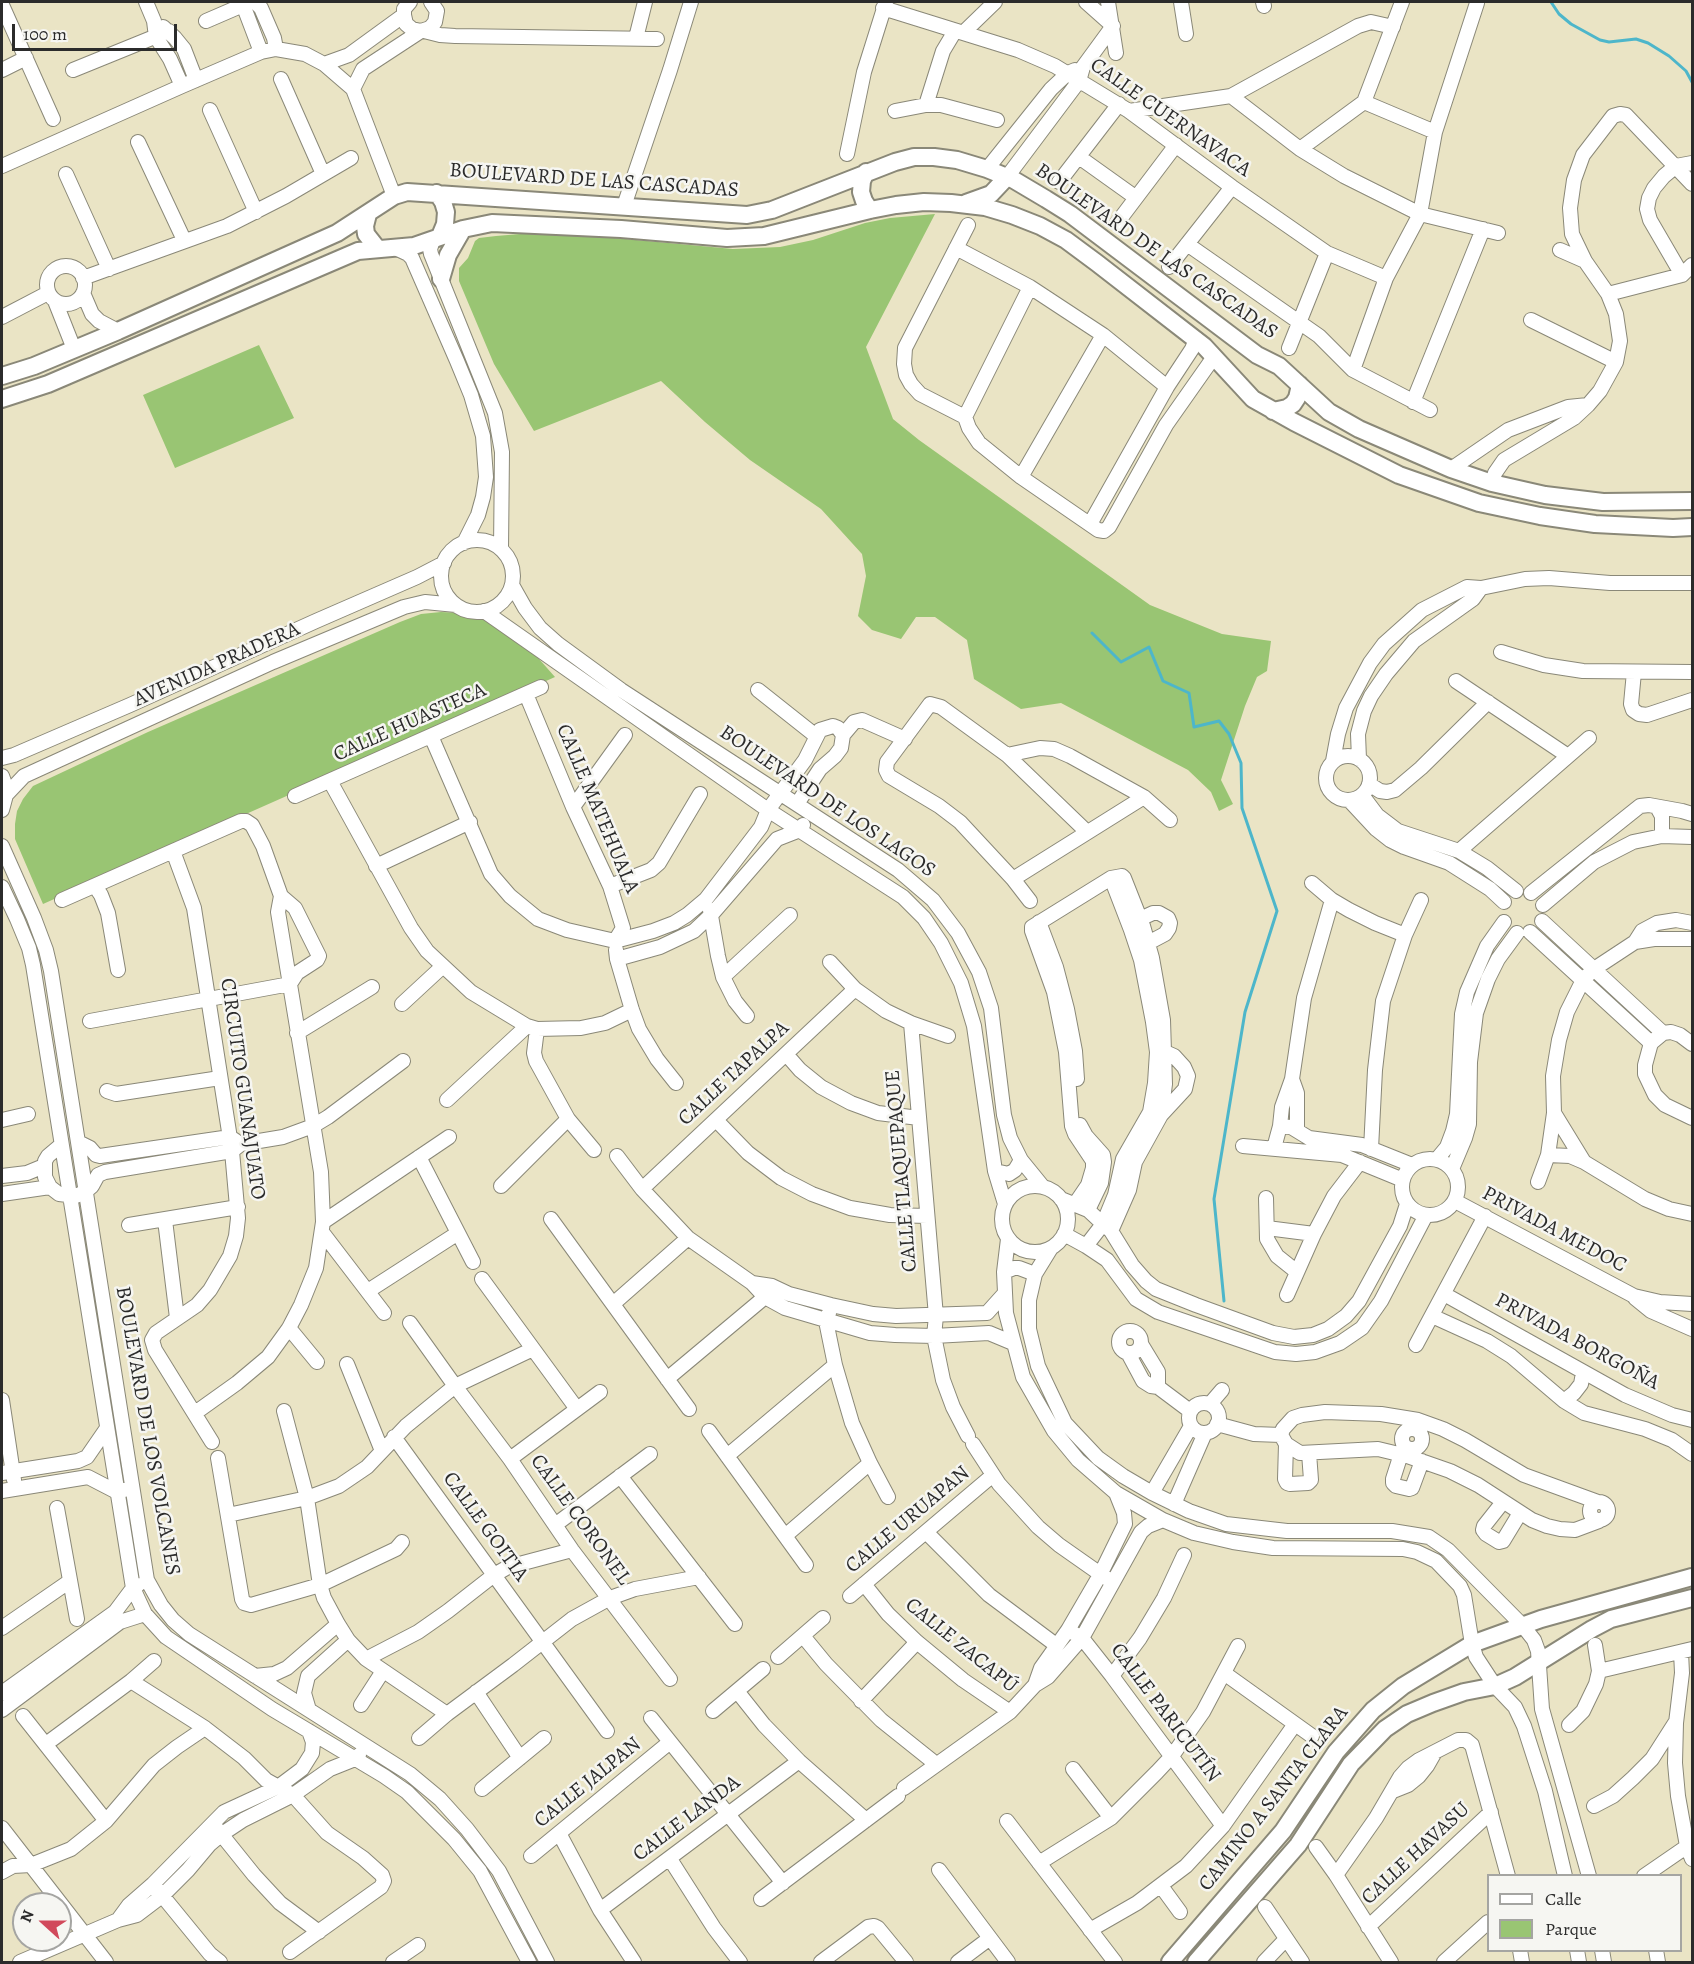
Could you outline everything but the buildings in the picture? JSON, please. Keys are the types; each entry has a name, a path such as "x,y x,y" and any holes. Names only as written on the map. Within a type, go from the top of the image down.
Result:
{"main road":[{"name":"BOULEVARD DE LAS CASCADAS","path":"2,376 34,366 118,331 337,232 394,196 407,192 747,215 772,210 895,162 914,157 934,157 957,160 1007,177 1070,214 1257,355 1279,366 1329,411 1359,429 1452,469 1492,483 1545,495 1603,502 1692,501"},
{"path":"866,172 861,192 870,210"},
{"path":"963,204 991,194 1007,177"},
{"path":"436,238 445,224 446,212 437,193"},
{"name":"BOULEVARD DE LAS CASCADAS","path":"2,399 48,384 358,251 414,246 463,229 492,223 621,229 726,238 764,236 870,210 924,202 963,204 986,207 1012,215 1040,225 1066,240 1196,339 1253,399 1399,475 1479,503 1540,516 1595,524 1692,527"},
{"path":"368,214 366,234 385,248"},
{"path":"441,279 451,249 463,229"},
{"path":"1239,382 1244,364 1257,355"},
{"path":"1274,411 1293,404 1300,385"},
{"name":"CAMINO A SANTA CLARA","path":"1170,1962 1283,1831 1336,1752 1372,1710 1403,1686 1472,1644 1541,1619 1692,1577"},
{"name":"CAMINO A SANTA CLARA","path":"1196,1962 1298,1845 1351,1764 1385,1729 1407,1714 1433,1703 1464,1692 1494,1686 1524,1673 1611,1619 1692,1598"}],"street":[{"path":"146,2 162,34 182,86"},
{"path":"206,21 248,2 261,8 274,38 276,49"},
{"path":"248,2 261,52"},
{"path":"410,2 404,9 404,15 406,24 412,29 455,36 657,39"},
{"path":"636,38 645,2"},
{"path":"629,207 691,2"},
{"path":"629,207 678,72 698,2"},
{"path":"926,105 943,51 959,32 995,2"},
{"path":"1086,2 1113,26"},
{"path":"1108,2 1116,53"},
{"path":"1181,2 1186,34"},
{"path":"1300,148 1364,102 1402,2"},
{"path":"1353,370 1386,278 1420,214 1435,132 1477,3"},
{"path":"2,5 53,119"},
{"path":"847,154 864,72 885,5"},
{"name":"CALLE CUERNAVACA","path":"885,5 959,32 1018,50 1077,74 1327,253 1386,278"},
{"path":"436,8 455,36"},
{"path":"353,89 363,69 430,28 435,22 436,8"},
{"path":"324,64 349,55 404,15"},
{"path":"1059,182 1124,107 1231,96 1358,26 1371,22 1393,27"},
{"path":"1007,177 1040,132 1077,74 1113,26"},
{"path":"73,70 162,34"},
{"path":"162,34 184,49 196,80"},
{"path":"2,166 261,52 276,49 305,54 324,64 353,89 394,196"},
{"path":"349,55 363,69"},
{"path":"2,70 26,58"},
{"path":"987,169 1051,89 1077,74"},
{"path":"281,79 323,174"},
{"path":"1231,96 1300,148 1344,176 1420,214 1498,233"},
{"path":"1364,102 1435,132"},
{"path":"895,111 926,105 941,105 997,120"},
{"path":"210,110 256,212"},
{"path":"1492,483 1504,460 1574,418 1588,405 1600,391 1616,362 1620,327 1608,294 1585,261 1572,234 1570,208 1574,180 1583,155 1613,116 1626,115 1692,184"},
{"path":"1025,122 1040,132"},
{"path":"138,142 184,240"},
{"path":"1117,223 1176,145"},
{"path":"1079,157 1135,198"},
{"path":"83,278 227,226 351,158"},
{"path":"1608,294 1687,270 1650,220 1647,209 1654,188 1664,176 1676,166 1692,163"},
{"path":"66,174 109,269"},
{"path":"1169,267 1232,187"},
{"path":"968,225 905,348 906,375 920,394 965,417 979,443 1021,477 1098,530 1104,531 1109,527 1166,425 1213,355"},
{"path":"1413,402 1483,229"},
{"path":"436,238 430,249 495,413 502,452 501,549"},
{"path":"1187,244 1300,321 1319,336 1353,370 1430,410"},
{"path":"385,248 412,258 471,395 483,436 486,477 483,497 478,515 464,543"},
{"path":"956,248 1030,287 1102,335 1167,387"},
{"path":"1560,250 1585,261"},
{"path":"1289,348 1327,253"},
{"path":"2,316 52,297 66,304 71,304 80,298 85,283 80,273 71,267 61,267 52,273 47,283 52,297 74,349"},
{"path":"965,417 1030,287"},
{"path":"83,293 92,314 99,321 118,331"},
{"path":"1531,320 1616,362"},
{"path":"1021,477 1102,335"},
{"path":"1090,524 1196,339"},
{"path":"1452,469 1508,430 1568,407 1588,405"},
{"path":"1151,415 1166,425"},
{"path":"478,515 489,519 500,518"},
{"path":"483,540 501,549 508,556 513,575 512,585 502,602 484,611 474,612 456,605 443,586 442,574 444,563 452,551 464,543 483,540"},
{"name":"AVENIDA PRADERA","path":"8,757 153,695 444,563"},
{"path":"417,577 424,585 425,602"},
{"path":"1333,761 1346,708 1357,684 1384,644 1422,610 1467,586 1481,588 1525,579 1549,578 1610,583 1692,583"},
{"name":"BOULEVARD DE LOS LAGOS","path":"512,585 540,628 558,644 621,690 898,870 933,900 958,933 979,972 991,1008 1004,1115 1010,1138 1021,1160 1043,1187"},
{"path":"1481,588 1473,599 1414,641 1371,696 1358,734 1359,759 1368,770 1360,793 1376,829 1390,840 1404,848 1449,863 1490,889 1504,902"},
{"name":"AVENIDA PRADERA","path":"6,795 24,776 273,662 404,607 425,602 456,605"},
{"path":"509,628 514,614 525,608"},
{"name":"BOULEVARD DE LOS LAGOS","path":"484,611 768,810 903,897 924,918 941,943 961,983 974,1026 995,1171 1005,1204"},
{"path":"1402,627 1414,641"},
{"path":"266,644 273,662"},
{"path":"1501,652 1544,665 1583,672 1692,672"},
{"path":"1634,672 1631,704 1633,710 1639,714 1647,715 1692,700"},
{"path":"1456,681 1568,756"},
{"name":"CALLE HUASTECA","path":"295,796 541,687"},
{"path":"758,690 816,736"},
{"name":"CALLE MATEHUALA","path":"525,694 573,807 610,886 622,928 615,941 617,959 639,1029 657,1059 676,1083"},
{"path":"153,695 159,713"},
{"path":"1359,759 1346,756 1329,765 1325,776 1327,787 1336,797 1395,790 1421,768 1488,702"},
{"path":"1030,901 1013,879 960,822 939,806 889,776 886,770 887,762 930,704 936,705 1007,755 1088,832"},
{"path":"797,804 820,769 841,748 843,735 854,722 862,720 905,739"},
{"path":"431,736 491,874 510,897 538,918 567,930 615,941 674,923 706,899 761,827 768,810 805,760 820,730 833,726 838,728 843,735"},
{"path":"573,807 625,735"},
{"path":"1459,851 1588,738"},
{"path":"1007,755 1040,748 1054,749 1144,797 1170,820"},
{"path":"8,757 24,776"},
{"path":"2,776 6,787 2,810"},
{"path":"330,781 411,928 427,951 471,992 532,1027 581,1028 605,1023 632,1010"},
{"path":"1360,793 1377,815 1398,831 1459,851 1487,868 1515,891"},
{"path":"610,886 651,870 659,863 700,794"},
{"path":"1013,879 1144,797"},
{"path":"1531,893 1640,806 1692,814"},
{"path":"1657,807 1662,816 1662,836"},
{"path":"617,959 660,947 694,931 712,914 777,839 800,830 811,813"},
{"path":"62,900 241,820 246,821 252,825 263,846 281,896 295,908 319,956 317,960 297,973 290,984 90,1022"},
{"path":"376,866 470,822"},
{"path":"761,827 777,839"},
{"path":"1543,906 1594,862 1633,842 1662,836 1692,837"},
{"name":"BOULEVARD DE LOS VOLCANES","path":"2,846 34,918 51,971 147,1580 161,1605 189,1634 410,1774 433,1793 467,1828 499,1871 547,1962"},
{"name":"CIRCUITO GUANAJUATO","path":"173,851 194,908 220,1078 234,1144 238,1207 236,1236 230,1256 221,1273 197,1305 156,1333 152,1340 155,1350 195,1413"},
{"path":"737,858 750,868"},
{"path":"1088,1210 1101,1183 1104,1162 1097,1155 1079,1121 1075,1051 1067,1009 1056,967 1039,922 1111,878 1148,943 1161,1052 1155,1083 1155,1114"},
{"path":"1312,883 1332,900 1375,923 1405,934"},
{"path":"95,886 108,913 118,970"},
{"name":"BOULEVARD DE LOS VOLCANES","path":"2,887 17,919 33,965 132,1588 145,1614 166,1637 272,1709 407,1792 454,1839 480,1871 529,1962"},
{"path":"1452,1168 1469,1124 1470,1062 1478,1005 1498,959 1524,933 1538,927 1542,921 1543,906 1537,896 1527,891 1515,891 1506,897 1501,907 1501,919 1507,928 1524,933 1583,980 1651,1043"},
{"path":"212,1442 195,1413 268,1357 289,1328 316,1268 322,1227 321,1172 278,912 281,896"},
{"path":"706,899 712,914 723,977 735,1001 747,1016"},
{"path":"1274,1148 1282,1107 1292,1079 1304,998 1332,900"},
{"path":"1371,1149 1375,1070 1383,1001 1405,934 1421,900"},
{"path":"1138,925 1153,913 1159,913 1168,918 1170,923 1168,932 1148,943"},
{"path":"723,977 790,915"},
{"path":"2,918 34,918"},
{"path":"1538,1182 1548,1155 1554,1113 1553,1076 1559,1040 1567,1012 1583,980 1594,969 1635,942 1642,931 1657,923 1676,920 1692,923"},
{"path":"1542,921 1663,1034"},
{"path":"1437,1159 1447,1147 1454,1131 1457,1114 1462,1014 1467,992 1487,946 1504,922"},
{"path":"1138,925 1141,960 1153,991"},
{"path":"1635,942 1654,939 1692,939"},
{"path":"830,962 855,989 886,1011 948,1036"},
{"path":"402,1004 442,967"},
{"path":"297,1033 372,987"},
{"name":"CALLE TAPALPA","path":"642,1189 855,989"},
{"name":"CALLE TLAQUEPAQUE","path":"911,1023 936,1316 934,1336 943,1380 953,1407 970,1440 993,1475 1016,1503 1059,1545 1113,1582"},
{"path":"447,1100 532,1027"},
{"path":"532,1027 536,1061 568,1119 594,1150"},
{"path":"1692,1044 1680,1035 1671,1032 1663,1034 1651,1043 1645,1065 1645,1074 1655,1095 1665,1105 1692,1118"},
{"path":"1086,1246 1107,1228 1129,1190 1129,1161 1155,1114 1185,1089 1188,1082 1184,1067 1174,1056 1161,1052"},
{"path":"786,1054 800,1070 821,1087 851,1103 878,1113 919,1118"},
{"path":"96,1155 234,1144 283,1137 313,1126 328,1117 403,1061"},
{"path":"107,1091 116,1094 220,1078"},
{"path":"1292,1079 1297,1093 1297,1130"},
{"path":"1554,1113 1584,1162"},
{"path":"2,1120 28,1114"},
{"path":"501,1186 568,1119"},
{"path":"716,1120 748,1153 781,1178 812,1194 850,1208 890,1215 927,1216"},
{"path":"1280,1126 1291,1127 1310,1138 1345,1149 1360,1162 1403,1180"},
{"path":"322,1227 449,1137"},
{"path":"61,1145 48,1156 44,1166 45,1177 50,1187 59,1194 76,1196 92,1186 98,1175 99,1165 96,1155 90,1148 78,1142"},
{"path":"98,1175 234,1144"},
{"path":"1243,1146 1371,1149 1412,1165"},
{"path":"1097,1155 1129,1161"},
{"path":"1075,1204 1088,1185 1097,1155"},
{"path":"1548,1155 1570,1156 1584,1162 1645,1200 1692,1214"},
{"path":"617,1156 642,1189 688,1238 768,1292 785,1308 870,1333 934,1336 989,1333 1013,1343"},
{"path":"419,1157 473,1262"},
{"path":"1424,1159 1437,1159 1452,1168 1458,1184 1455,1201 1443,1212 1425,1215 1407,1204 1402,1190 1403,1180 1412,1165 1424,1159"},
{"path":"995,1171 1010,1174 1021,1160"},
{"path":"1287,1295 1334,1196 1360,1162"},
{"path":"2,1176 27,1173 44,1166"},
{"path":"1407,1204 1385,1256 1359,1301 1346,1317 1328,1329 1313,1335 1294,1337 1272,1333 1156,1288 1146,1281 1132,1265 1107,1228 1088,1210 1061,1199 1043,1187 1032,1186 1021,1189 1005,1204 1002,1222 1008,1239 1004,1272 1005,1293 1006,1313 1013,1343 1023,1377 1060,1427 1078,1460 1116,1493 1163,1520 1194,1533 1243,1544 1273,1548 1410,1551 1436,1561 1460,1586 1464,1595 1472,1644 1482,1669 1494,1686 1515,1707 1524,1726 1545,1791 1565,1874"},
{"path":"2,1194 50,1187"},
{"path":"1266,1198 1267,1239 1271,1248 1285,1264 1298,1272"},
{"path":"1008,1239 1023,1251 1042,1252 1059,1242 1064,1234 1067,1216 1061,1199"},
{"name":"PRIVADA MEDOC","path":"1455,1201 1634,1296 1651,1311 1692,1329"},
{"path":"129,1225 238,1207"},
{"path":"1064,1234 1107,1260 1136,1299 1158,1312 1275,1353 1296,1354 1315,1352 1340,1343 1362,1328 1381,1301 1425,1215"},
{"path":"1416,1345 1485,1216"},
{"path":"551,1219 689,1409"},
{"path":"165,1220 177,1318"},
{"path":"322,1227 384,1313"},
{"path":"1267,1228 1314,1234"},
{"path":"368,1291 458,1233"},
{"path":"1396,1233 1411,1241"},
{"path":"612,1304 688,1238"},
{"path":"1051,1248 1035,1274 1029,1300 1029,1329 1038,1366 1060,1427 1098,1458 1152,1493 1207,1519 1241,1527 1287,1531 1392,1531 1429,1537 1448,1550 1523,1626 1534,1640 1538,1651 1542,1709 1589,1874"},
{"path":"1385,1256 1400,1263"},
{"path":"1004,1272 1019,1268 1035,1274"},
{"path":"482,1279 577,1409"},
{"path":"667,1379 768,1292 789,1294 873,1314 896,1316 987,1313 1005,1293"},
{"name":"PRIVADA BORGOÑA","path":"1444,1294 1625,1395 1692,1420"},
{"name":"PRIVADA MEDOC","path":"1634,1296 1660,1302 1692,1304"},
{"path":"831,1305 826,1321 835,1365 852,1423 888,1497"},
{"path":"987,1313 989,1333"},
{"name":"PRIVADA BORGOÑA","path":"1432,1316 1487,1341 1511,1356 1564,1401 1584,1413 1645,1429 1672,1440 1692,1454"},
{"name":"CALLE CORONEL","path":"410,1323 510,1459 572,1550 670,1679"},
{"path":"289,1328 317,1362"},
{"path":"1158,1388 1158,1372 1141,1344 1141,1338 1137,1334 1127,1332 1122,1335 1119,1340 1120,1346 1128,1353 1143,1381 1158,1388 1190,1411"},
{"path":"228,1515 307,1498 339,1486 367,1467 394,1437 455,1386 533,1349"},
{"path":"347,1364 382,1451"},
{"path":"727,1456 835,1365"},
{"path":"1564,1401 1575,1393 1581,1384 1583,1373"},
{"path":"1210,1404 1222,1390"},
{"path":"510,1459 600,1392"},
{"path":"2,1400 7,1472 16,1488"},
{"path":"1199,1404 1210,1404 1218,1412 1217,1424 1205,1433 1197,1431 1191,1426 1190,1411 1199,1404"},
{"path":"285,1411 307,1498 320,1585 338,1624 348,1640 366,1659 447,1714"},
{"path":"1217,1424 1284,1439 1300,1452 1378,1449 1406,1453 1478,1485 1532,1520 1560,1529 1575,1530 1599,1521 1604,1519 1608,1510 1606,1506 1598,1502 1524,1475 1443,1429 1416,1425 1381,1414 1325,1412 1293,1418 1283,1429 1284,1439 1286,1479 1287,1483 1308,1483 1311,1480 1310,1453"},
{"path":"1416,1425 1421,1442 1417,1448 1406,1453 1393,1483 1396,1486 1412,1488 1422,1461"},
{"path":"1152,1493 1191,1426"},
{"path":"7,1472 78,1461 87,1457 107,1428"},
{"path":"709,1431 807,1565"},
{"path":"1174,1504 1205,1433"},
{"name":"CALLE GOITIA","path":"394,1437 607,1731"},
{"path":"555,1525 650,1454"},
{"path":"87,1457 88,1477"},
{"path":"218,1458 244,1603 251,1605 320,1585 396,1549 402,1542"},
{"path":"785,1536 870,1463"},
{"name":"CALLE URUAPAN","path":"850,1596 993,1475"},
{"path":"620,1476 735,1624"},
{"path":"2,1491 88,1477 117,1492 133,1488"},
{"path":"1035,1685 1041,1668 1068,1630 1100,1575 1125,1524 1124,1513 1116,1493"},
{"path":"1503,1502 1484,1526 1485,1534 1499,1542 1503,1541 1520,1513"},
{"path":"57,1508 77,1618"},
{"path":"761,1899 936,1764 1010,1712 1035,1685 1048,1677 1082,1638 1141,1532 1148,1526 1163,1520"},
{"path":"1125,1524 1141,1532"},
{"path":"926,1532 989,1594 1056,1645"},
{"path":"1367,1532 1369,1549"},
{"path":"1410,1551 1412,1533"},
{"path":"366,1659 418,1632 494,1575 517,1564 572,1550"},
{"path":"1436,1561 1448,1550"},
{"path":"1112,1676 1152,1618 1184,1555"},
{"path":"419,1737 572,1619 610,1598 635,1588 699,1577"},
{"path":"1460,1586 1476,1578"},
{"path":"2,1693 115,1612 132,1588 147,1580"},
{"path":"2,1628 70,1581"},
{"name":"CALLE ZACAPÚ","path":"864,1584 888,1614 917,1642 963,1680 1010,1712"},
{"path":"2,1710 120,1622 145,1614"},
{"path":"778,1657 824,1618"},
{"path":"255,1676 274,1674 283,1670 338,1624"},
{"name":"CALLE PARICUTÍN","path":"1068,1630 1082,1638 1112,1676 1223,1827"},
{"path":"802,1636 861,1701 903,1739 936,1764"},
{"path":"309,1710 305,1702 305,1685 308,1676 348,1640"},
{"path":"861,1701 917,1642"},
{"path":"1569,1725 1583,1711 1591,1697 1599,1671 1595,1645"},
{"path":"1039,1863 1111,1818 1172,1756 1203,1712 1238,1646"},
{"path":"1599,1671 1687,1650 1676,1723 1675,1763 1678,1796 1690,1842 1645,1874"},
{"path":"46,1744 131,1681 154,1661"},
{"path":"713,1712 763,1669"},
{"path":"283,1670 305,1685"},
{"path":"361,1705 383,1671"},
{"path":"1224,1673 1312,1736"},
{"path":"131,1681 205,1728 244,1758 266,1780 293,1795 327,1833 363,1858 382,1875 384,1881 381,1887 290,1952"},
{"path":"737,1691 764,1725 799,1761 866,1820"},
{"path":"476,1692 520,1758"},
{"path":"24,1716 106,1821"},
{"path":"651,1718 783,1883"},
{"path":"1594,1806 1613,1796 1633,1779 1652,1759 1676,1723"},
{"path":"1090,1930 1137,1903 1186,1866 1223,1827 1295,1724"},
{"path":"2,1872 13,1866 31,1864 70,1849 106,1821 154,1765 205,1728"},
{"path":"118,1920 129,1905 224,1812 278,1787 302,1769 312,1753 313,1742 309,1731"},
{"path":"482,1789 544,1738"},
{"path":"1336,1875 1408,1768 1458,1740 1466,1740 1472,1745 1508,1874"},
{"name":"CALLE JALPAN","path":"531,1856 670,1742"},
{"path":"20,1962 118,1920 136,1916 162,1896 222,1834 243,1820 293,1795 330,1769 355,1759 368,1748"},
{"path":"312,1753 330,1769"},
{"path":"1652,1759 1675,1763"},
{"name":"CALLE LANDA","path":"600,1910 799,1761"},
{"path":"1073,1769 1111,1818"},
{"name":"CALLE HAVASU","path":"1368,1927 1491,1812"},
{"path":"1007,1821 1115,1962"},
{"path":"212,1822 254,1875 280,1903 319,1932"},
{"path":"2,1828 106,1962"},
{"path":"559,1833 600,1910 634,1962"},
{"path":"1316,1847 1391,1962"},
{"path":"670,1859 714,1928 740,1962"},
{"path":"939,1870 1008,1962"},
{"path":"153,1884 210,1954 220,1962"},
{"path":"1161,1886 1180,1912"},
{"path":"1265,1907 1302,1962"},
{"path":"1444,1962 1487,1923"},
{"path":"821,1962 868,1927 874,1926 906,1962"},
{"path":"958,1962 990,1938"},
{"path":"1264,1962 1286,1939"},
{"path":"398,1961 418,1945"}],"green space":[{"path":"935,214 866,347 893,419 1150,605 1222,634 1271,641 1267,671 1257,677 1221,780 1233,804 1219,811 1211,792 1188,770 1061,703 1021,709 974,679 967,640 935,617 916,617 901,639 872,630 858,616 866,576 862,554 821,509 750,460 661,381 534,431 494,364 459,281 459,268 468,258 475,241 479,238 532,233 572,234 733,249 780,247 813,240 865,223"},
{"path":"259,345 294,418 175,468 143,395"},
{"path":"461,613 482,618 524,642 555,677 43,904 15,839 17,811 33,786 148,732 400,622 421,614"}],"waterway":[{"path":"1551,2 1559,14 1571,24 1600,40 1609,42 1636,39 1648,43 1669,56 1686,71 1692,82"},
{"path":"1092,633 1121,662 1149,647 1163,681 1189,693 1194,727 1219,721 1229,734 1241,763 1242,808 1277,911 1245,1012 1214,1199 1224,1301"}]}
